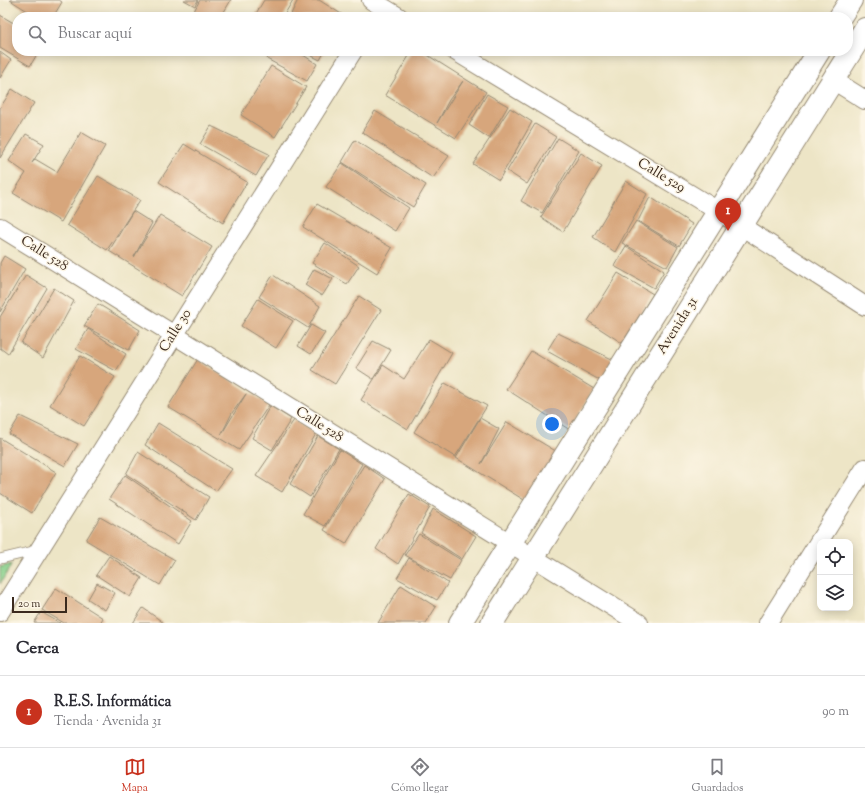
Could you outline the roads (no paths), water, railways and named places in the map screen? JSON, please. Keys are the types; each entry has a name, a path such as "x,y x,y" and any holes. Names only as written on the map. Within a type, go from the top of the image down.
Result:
{"main road":[{"path":"843,12 851,0"},
{"name":"Avenida 31","path":"853,48 865,29"},
{"name":"Avenida 31","path":"460,623 816,56"},
{"name":"Avenida 31","path":"492,623 848,56"}],"street":[{"path":"378,6 389,12"},
{"name":"Calle 30","path":"0,612 350,56"},
{"name":"Calle 529","path":"463,56 718,211 865,306"},
{"path":"832,80 865,100"},
{"name":"Calle 528","path":"0,227 639,623"},
{"path":"768,623 865,468"}],"lane":[{"path":"0,559 39,549"}],"place":[{"name":"R.E.S. Informática","path":"728,231"}]}
